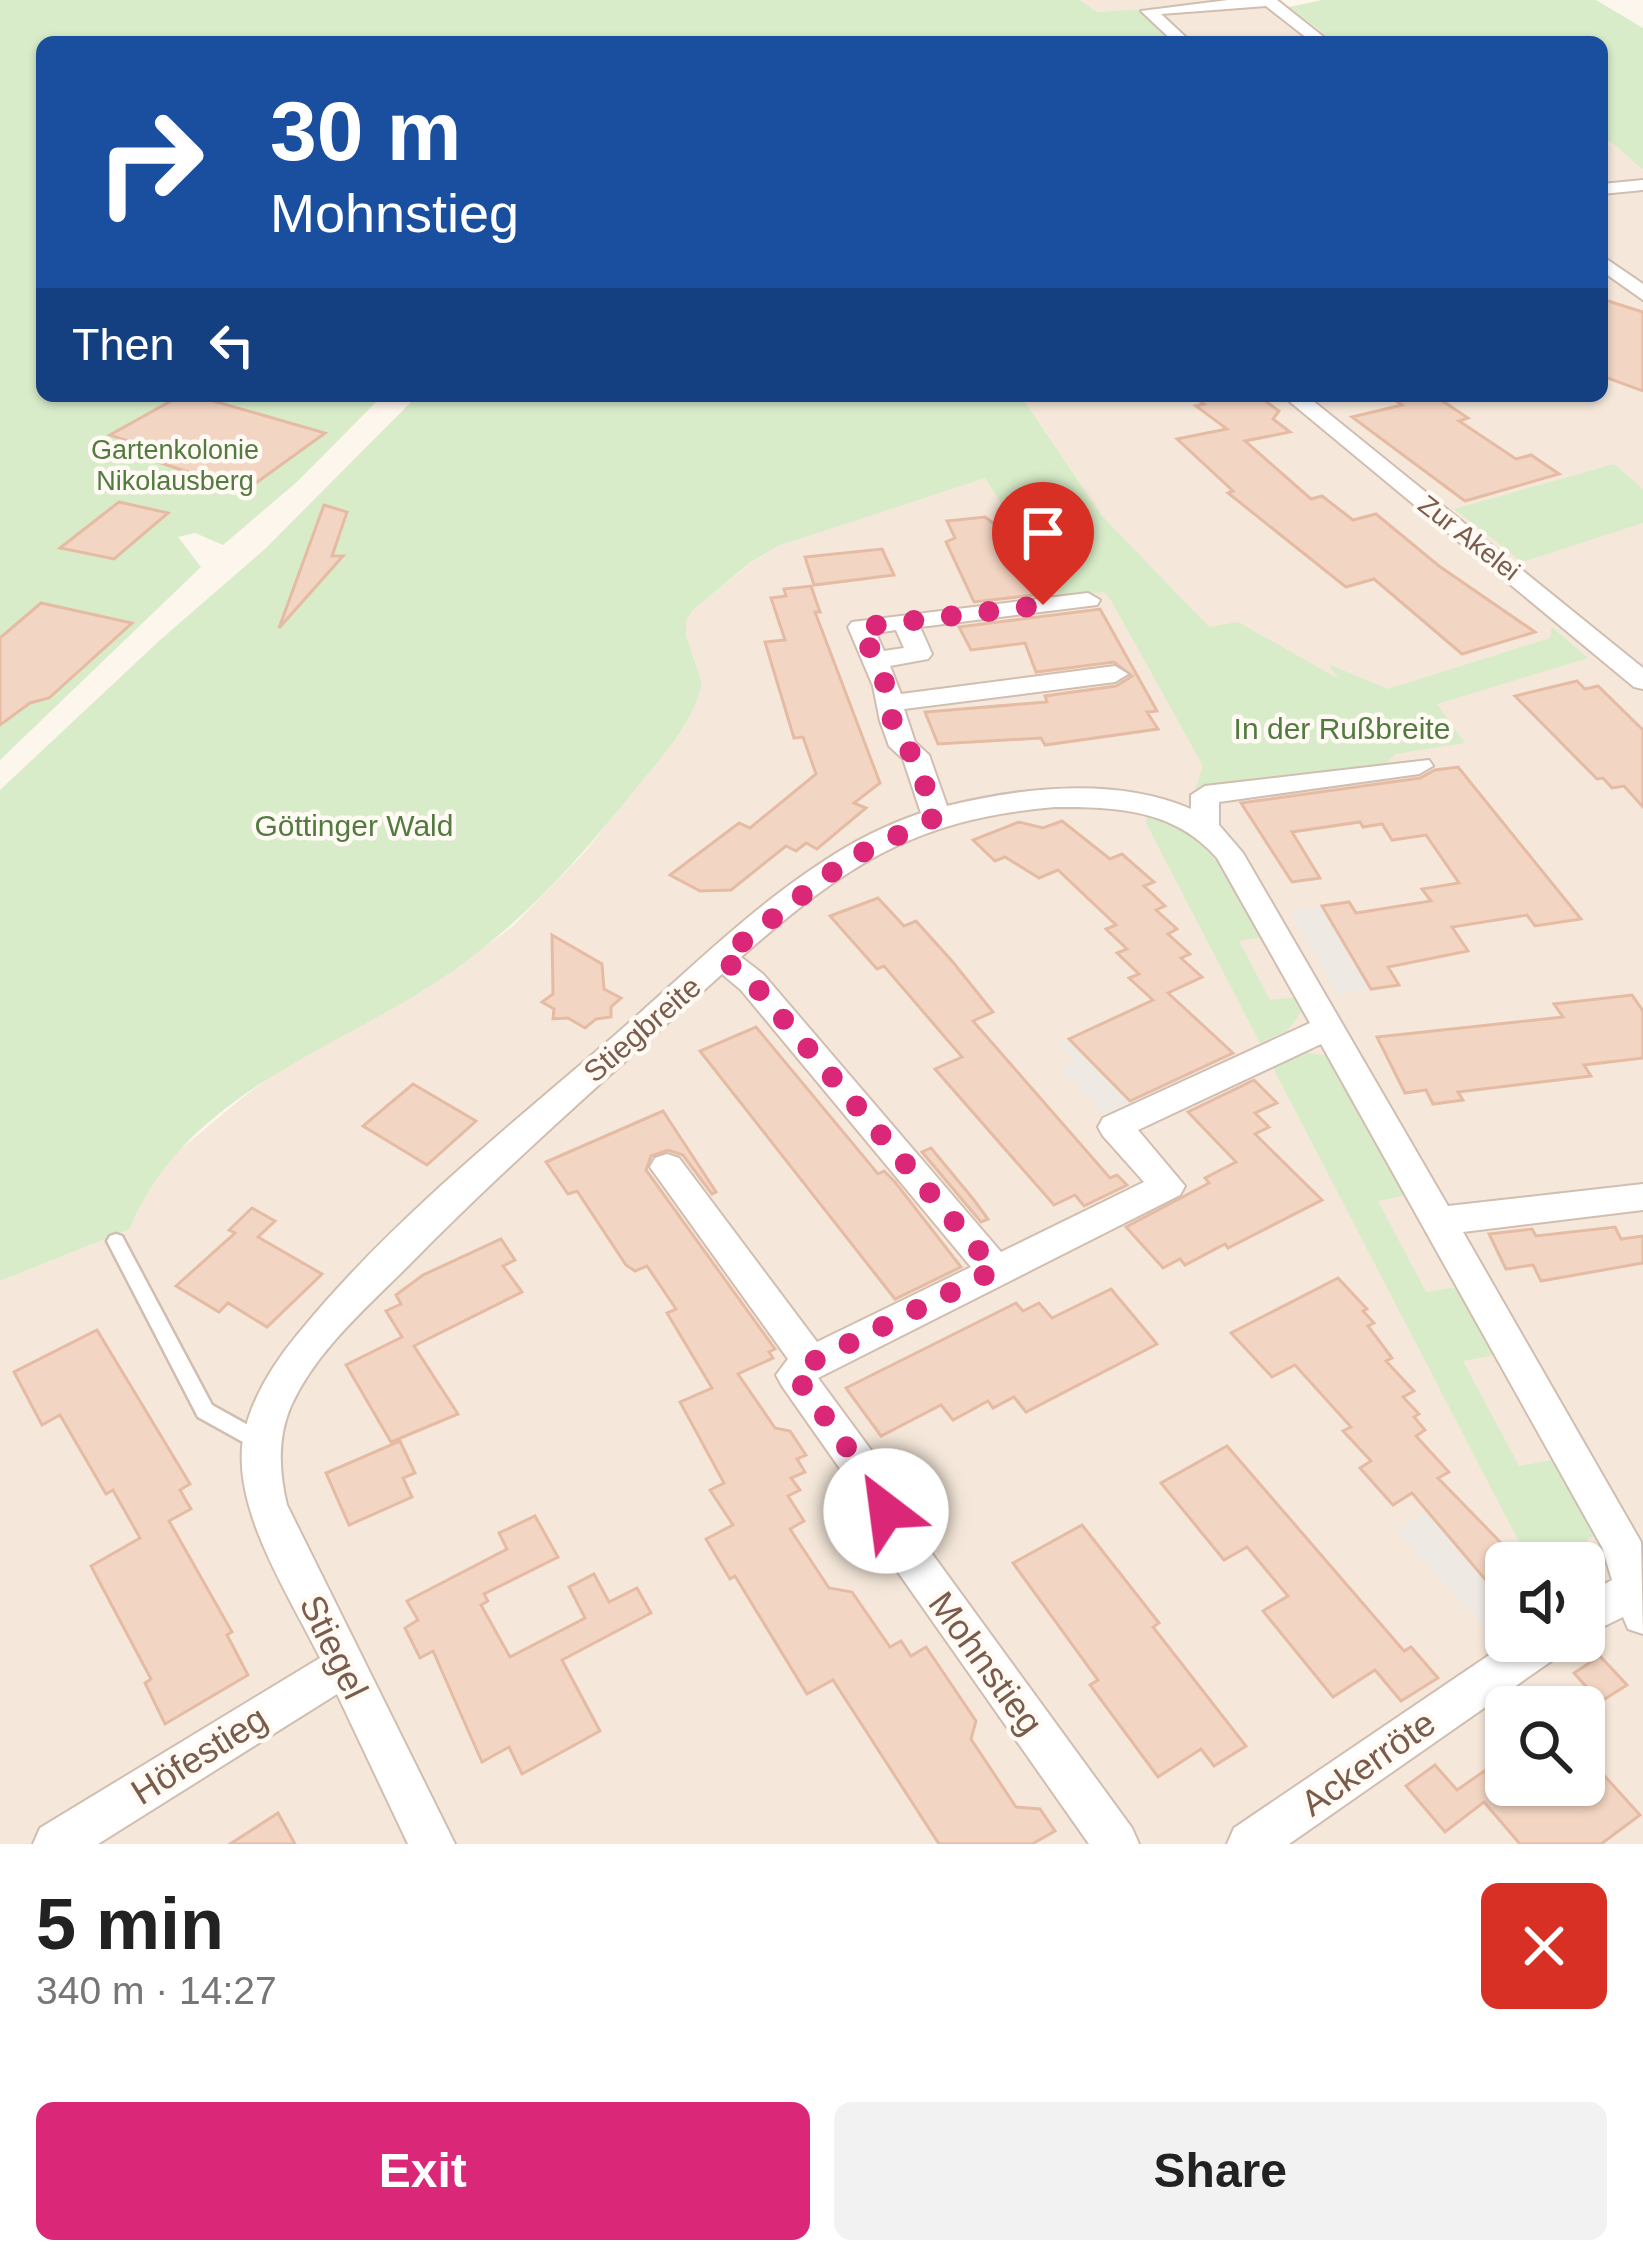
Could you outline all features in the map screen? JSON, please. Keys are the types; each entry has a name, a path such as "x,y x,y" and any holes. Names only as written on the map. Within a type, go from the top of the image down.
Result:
{"street":[{"path":"1176,36 1148,11 1269,1 1314,36"},
{"path":"1608,188 1643,185"},
{"path":"1608,267 1643,294"},
{"name":"Zur Akelei","path":"1301,402 1643,680"},
{"path":"936,817 861,627 1088,600"},
{"path":"889,703 1115,674"},
{"path":"1419,766 1205,795 1204,827 1229,853 1621,1542 1640,1596 1605,1609"},
{"name":"Stiegbreite","path":"261,1442 276,1397 300,1358 338,1313 506,1149 722,958 861,851 936,817 1028,799 1096,799 1159,808 1204,827"},
{"path":"722,958 752,982 995,1270"},
{"path":"812,1362 1168,1186 1115,1127 1329,1027"},
{"name":"Mohnstieg","path":"667,1167 812,1362 795,1375 871,1481 900,1542 1116,1844"},
{"path":"1439,1221 1643,1197"},
{"name":"Stiegel","path":"261,1442 259,1462 267,1506 432,1844"},
{"name":"Ackerröte","path":"1250,1844 1514,1662"},
{"name":"Höfestieg","path":"56,1844 343,1667"}],"lane":[{"path":"116,1240 205,1411 261,1442"}],"shaded area":[{"path":"1080,0 1280,0 1327,36 1171,36 1141,9 1097,12"},
{"path":"1608,141 1643,170 1643,1844 0,1844 0,1281 130,1229 150,1184 168,1160 242,1098 291,1062 448,974 512,927 584,853 684,727 702,683 686,621 752,562 778,546 985,477 1061,597 1102,516 1025,402 1608,402"},
{"path":"1349,902 1399,985 1338,994 1290,910"},
{"path":"1168,993 1234,1055 1108,1117 1060,1068 1074,1061 1058,1044"},
{"path":"1454,1495 1493,1542 1485,1542 1485,1628 1396,1530"}],"green space":[{"name":"Gartenkolonie Nikolausberg","path":"0,0 1080,0 1097,12 1141,9 1171,36 36,36 36,402 376,402 299,480 223,545 195,533 178,537 201,567 0,760"},
{"path":"1322,0 1596,0 1643,28 1643,170 1608,141 1608,36 1327,36 1289,7"},
{"name":"Göttinger Wald","path":"411,402 1025,402 1102,516 1209,627 1238,622 1339,679 1328,664 1388,689 1550,638 1552,627 1588,658 1437,704 1465,743 1395,754 1385,765 1195,790 1203,766 1112,602 1104,592 1061,597 985,478 778,546 692,611 686,635 702,683 690,715 609,821 525,912 453,971 226,1108 188,1142 155,1182 130,1229 0,1281 0,790 266,548"},
{"path":"1614,464 1643,489 1643,523 1522,562 1454,509"},
{"path":"1147,817 1188,835 1230,880 1264,937 1239,941 1270,1000 1298,997 1304,1008 1287,1031 1260,1043"},
{"path":"1294,1051 1330,1056 1407,1195 1378,1201 1426,1292 1457,1287 1495,1355 1463,1361 1519,1466 1553,1460 1594,1537 1587,1542 1519,1542 1271,1064"}],"building":[{"path":"1608,301 1643,312 1643,391 1608,378"},
{"path":"169,402 217,402 325,433 245,491 161,463 166,460 159,457 165,454 110,435"},
{"path":"1267,402 1279,411 1273,419 1290,432 1245,441 1311,499 1322,496 1353,520 1376,514 1439,566 1535,632 1462,654 1374,579 1346,587 1228,493 1233,491 1177,439 1227,429 1196,406"},
{"path":"1398,402 1444,402 1468,418 1459,421 1516,459 1531,455 1559,474 1465,501 1352,417 1402,405"},
{"path":"119,502 168,513 114,559 60,548"},
{"path":"324,505 347,512 332,556 343,556 279,628"},
{"path":"985,517 1028,549 1011,551 1034,595 974,602 946,542 955,538 947,521"},
{"path":"882,549 894,575 814,585 805,557"},
{"path":"811,586 820,612 815,612 880,783 854,803 866,808 817,849 806,843 796,851 786,846 731,890 700,891 670,875 739,823 750,828 816,774 803,737 794,738 765,642 785,640 771,598 786,596 784,589"},
{"path":"41,603 132,623 49,698 30,703 0,725 0,638"},
{"path":"1100,609 1157,711 1147,712 1158,729 1045,745 1041,738 938,744 925,712 1047,702 1045,696 1116,686 1132,676 1114,662 1036,672 1025,643 971,650 959,627"},
{"path":"1577,681 1585,689 1598,686 1643,730 1643,807 1624,786 1612,788 1603,778 1597,779 1515,696"},
{"path":"1458,767 1581,919 1535,926 1527,915 1452,927 1468,951 1388,967 1399,985 1371,989 1322,906 1349,902 1356,913 1431,901 1422,889 1459,883 1426,835 1392,840 1382,824 1363,827 1360,822 1292,832 1320,878 1292,882 1241,803 1420,778"},
{"path":"1062,821 1110,859 1122,854 1154,882 1144,886 1165,906 1156,910 1177,929 1168,934 1190,954 1181,958 1202,977 1168,993 1233,1053 1130,1101 1069,1039 1153,1000 1129,978 1139,974 1117,953 1127,949 1106,929 1116,925 1058,870 1039,878 1005,857 995,861 973,840 1019,822 1043,828"},
{"path":"878,898 904,926 916,921 952,961 993,1012 973,1021 1110,1178 1117,1175 1127,1185 1084,1206 1075,1195 1054,1205 935,1069 962,1057 884,966 877,969 830,916"},
{"path":"552,935 602,964 604,989 621,998 611,1007 611,1017 596,1019 585,1028 568,1018 553,1019 554,1009 542,1002 553,994"},
{"path":"1632,995 1643,1011 1643,1058 1584,1065 1591,1076 1458,1092 1463,1100 1433,1104 1426,1090 1405,1093 1377,1037 1563,1017 1554,1004"},
{"path":"756,1027 878,1174 884,1171 895,1182 961,1267 895,1299 700,1051"},
{"path":"1254,1080 1277,1103 1255,1113 1269,1127 1255,1134 1322,1200 1228,1248 1225,1244 1185,1265 1180,1259 1163,1268 1126,1227 1209,1183 1205,1178 1236,1162 1188,1112"},
{"path":"413,1084 476,1121 427,1165 363,1126"},
{"path":"663,1111 716,1192 712,1194 683,1155 668,1150 651,1156 646,1170 775,1349 769,1352 773,1358 738,1374 775,1428 790,1431 806,1455 797,1459 805,1472 791,1478 800,1490 788,1496 804,1521 790,1529 829,1588 852,1592 890,1647 901,1641 911,1656 926,1647 976,1721 971,1739 1016,1807 1040,1809 1055,1831 1032,1844 939,1844 833,1680 807,1694 735,1576 730,1579 706,1539 733,1525 710,1490 724,1483 680,1402 712,1388 667,1313 676,1309 647,1266 635,1271 626,1265 577,1191 568,1194 546,1162"},
{"path":"931,1148 988,1219 981,1222 922,1152"},
{"path":"252,1208 275,1221 258,1237 322,1274 267,1327 228,1303 219,1312 176,1286 235,1233 229,1230"},
{"path":"1615,1227 1621,1239 1643,1236 1643,1263 1541,1281 1533,1265 1506,1269 1489,1234 1532,1229 1536,1236"},
{"path":"501,1239 515,1260 503,1266 522,1292 414,1346 458,1414 391,1442 346,1365 402,1337 386,1311 401,1304 396,1295 423,1275"},
{"path":"1338,1278 1367,1309 1363,1311 1374,1323 1368,1326 1392,1358 1386,1361 1414,1391 1403,1397 1419,1414 1414,1417 1425,1430 1416,1436 1449,1472 1438,1478 1500,1542 1485,1542 1485,1579 1412,1493 1393,1505 1360,1468 1371,1461 1343,1431 1351,1427 1295,1365 1272,1377 1231,1333"},
{"path":"1111,1289 1157,1344 1026,1412 1014,1397 993,1408 988,1401 953,1420 941,1405 881,1436 846,1388 1016,1303 1023,1311 1039,1303 1052,1318"},
{"path":"97,1330 190,1484 180,1490 191,1509 169,1521 232,1632 227,1635 248,1675 165,1724 145,1683 151,1679 91,1566 140,1538 113,1490 106,1494 60,1415 42,1425 14,1372"},
{"path":"400,1441 415,1473 403,1478 412,1497 349,1525 326,1473"},
{"path":"1227,1446 1404,1651 1411,1647 1438,1678 1401,1701 1375,1670 1333,1697 1263,1611 1288,1596 1247,1547 1224,1560 1161,1483"},
{"path":"535,1516 558,1557 484,1594 488,1601 481,1605 510,1657 585,1618 569,1587 594,1574 609,1602 637,1588 651,1613 562,1660 600,1731 522,1774 509,1747 482,1762 433,1651 420,1658 405,1628 418,1620 407,1601 507,1549 499,1533"},
{"path":"1082,1525 1159,1623 1153,1627 1246,1746 1214,1766 1201,1749 1158,1777 1090,1685 1098,1680 1013,1563"},
{"path":"1605,1661 1627,1685 1605,1699 1605,1686 1586,1686 1574,1673 1591,1662"},
{"path":"1435,1765 1457,1790 1485,1771 1485,1803 1445,1832 1406,1786"},
{"path":"1605,1776 1640,1815 1601,1844 1520,1844 1487,1806 1605,1806"},
{"path":"278,1813 295,1844 230,1844"}],"route":[{"path":"886,1511 871,1481 795,1375 812,1362 995,1270 752,982 722,958 849,859 936,817 914,755 903,746 892,719 886,686 861,627 1043,605"}],"park label":[{"name":"In der Rußbreite","path":"1342,728"}]}
